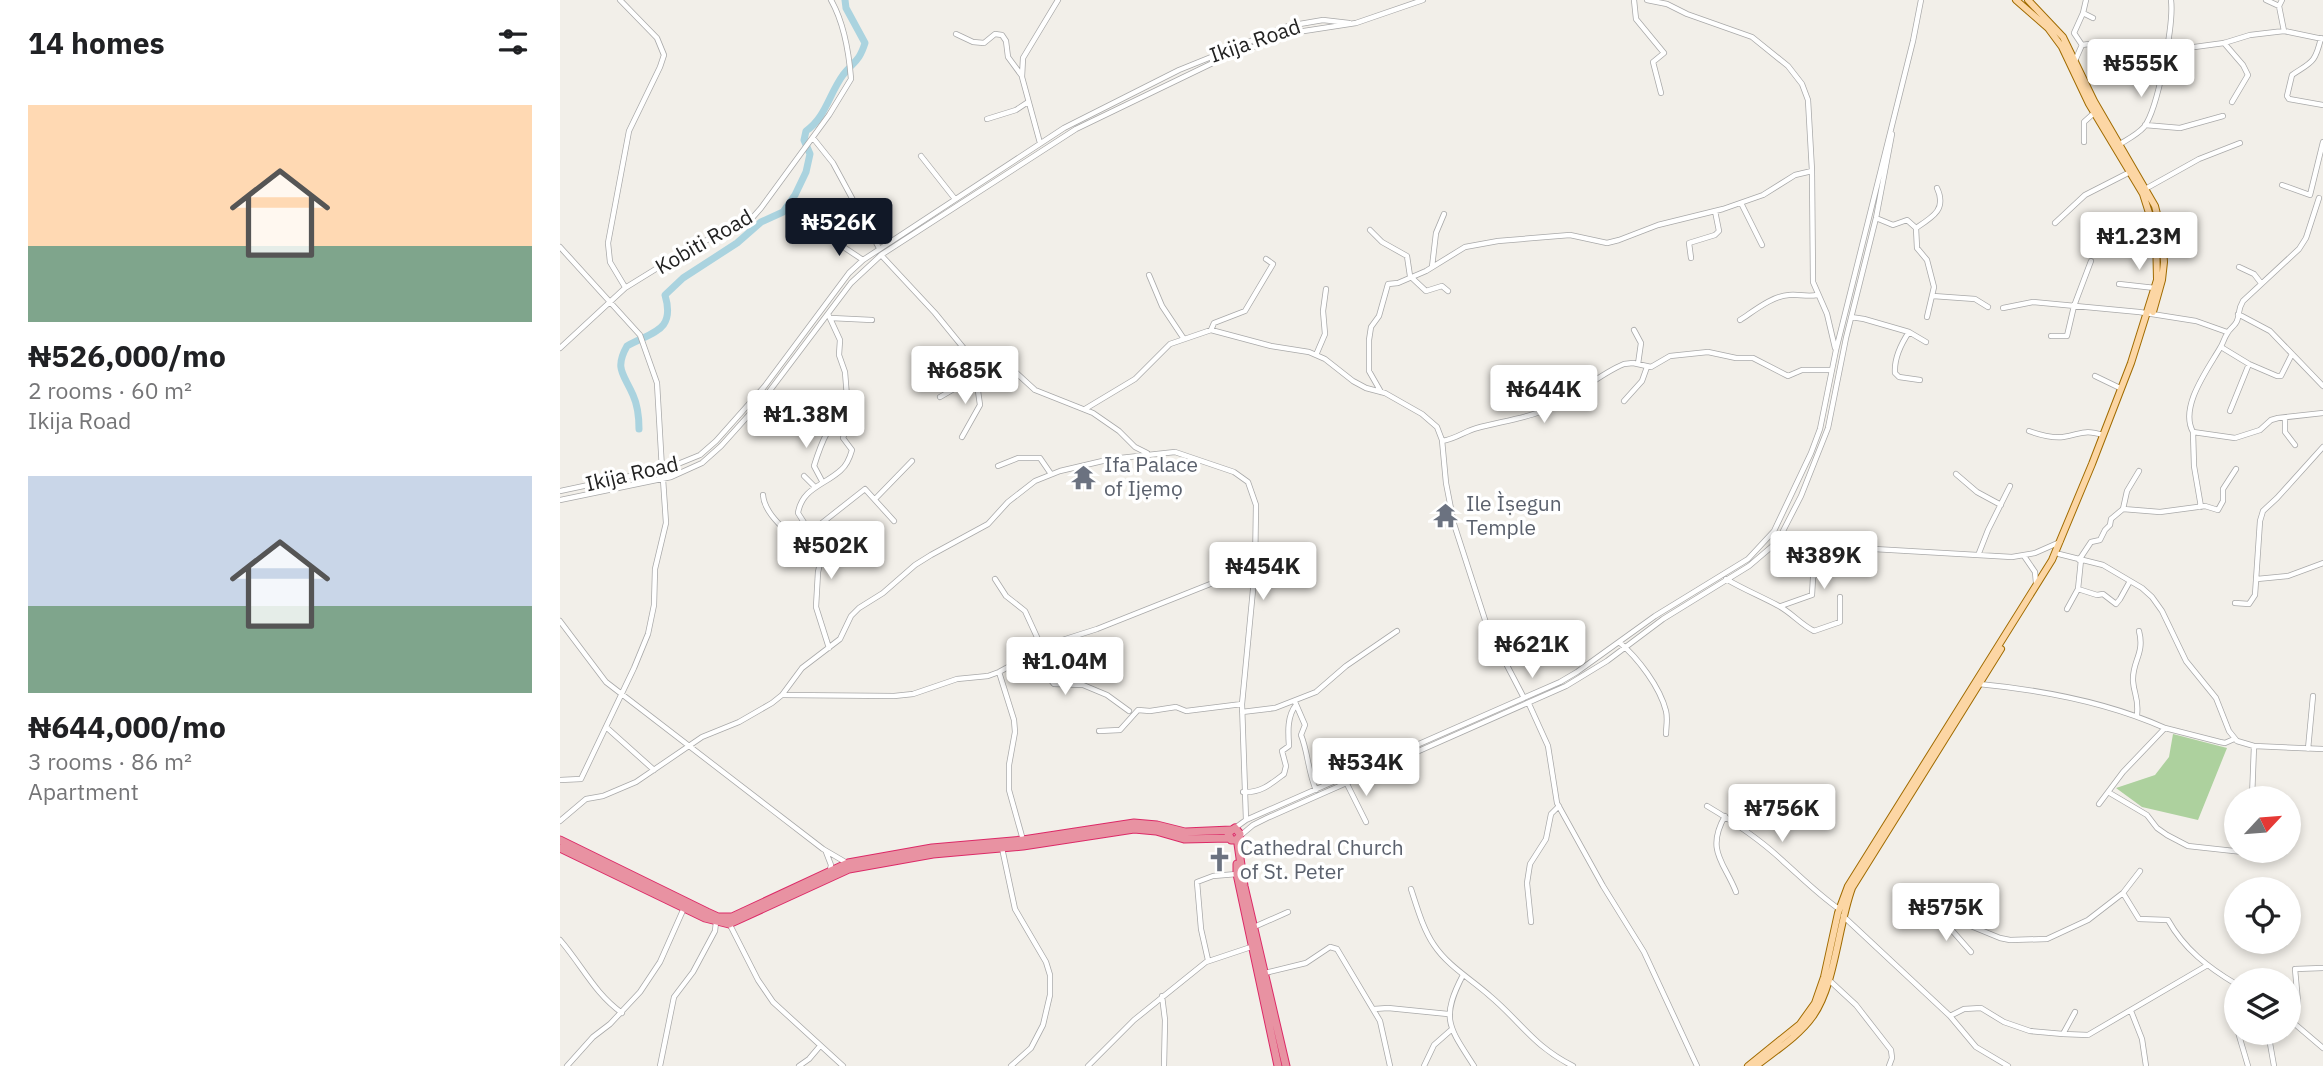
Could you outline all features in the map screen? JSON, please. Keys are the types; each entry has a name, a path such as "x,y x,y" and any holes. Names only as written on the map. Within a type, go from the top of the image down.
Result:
{"highway":[{"path":"560,840 707,912 726,918 848,863 967,843 1023,840 1134,822 1185,832 1234,835"},
{"path":"560,848 684,908 716,922 729,924 849,869 933,854 1042,844 1134,829 1156,831 1184,839 1234,835"},
{"path":"1234,835 1237,874 1251,947 1286,1066"},
{"path":"1234,835 1264,973 1278,1066"}],"main road":[{"path":"2016,0 2048,28 2073,62 2117,146"},
{"path":"1756,1066 1812,1017 1820,1005 1841,912 1852,888 2059,554 2082,500 2162,281 2164,249 2160,222 2147,188 2094,113 2059,32 2028,0"},
{"path":"1748,1066 1800,1024 1815,1003 1848,886 1875,839 2035,589 2061,541 2150,315 2158,249 2154,223 2133,171"}],"street":[{"path":"620,0 657,38 664,55 629,131 608,243 610,262 625,288"},
{"name":"Kobiti Road","path":"560,348 625,288 685,251 752,217 813,137 849,83 850,68 837,12 831,0"},
{"path":"1040,143 1022,77 1024,53 1058,0"},
{"path":"1356,23 1423,0"},
{"path":"1634,0 1636,19 1664,53 1653,62 1661,93"},
{"path":"1647,0 1667,4 1752,37 1794,72 1802,84 1808,100 1812,171 1812,270 1817,295 1827,314 1836,350"},
{"path":"1234,835 1566,686 1663,619 1759,559 1777,540 1801,496 1828,428 1836,350 1921,0"},
{"path":"2082,45 2074,33 2086,0"},
{"path":"2117,146 2145,125 2158,91 2172,22 2171,0"},
{"path":"2266,0 2279,6"},
{"path":"2282,0 2279,6 2284,31"},
{"path":"2083,13 2093,18"},
{"name":"Ikija Road","path":"560,491 691,460 716,441 764,387 849,273 863,260 1081,118 1179,70 1275,30 1322,20 1356,23"},
{"name":"Ikija Road","path":"560,500 663,479 693,468 716,451 765,397 829,316 851,283 881,255 1088,122 1221,60 1276,38 1310,29 1356,23"},
{"path":"2082,45 2129,51 2165,51 2284,31 2322,38 2310,65 2293,73 2287,96 2289,99 2323,105"},
{"path":"956,34 973,42 984,43 995,34 1002,34 1006,41 1008,57 1022,77"},
{"path":"2224,43 2248,75 2232,102"},
{"path":"2073,62 2082,45"},
{"path":"1234,835 1246,820 1524,698 1577,672 1655,616 1748,559 1774,531 1820,429 1833,386 1876,218 1900,92"},
{"path":"987,119 1016,110 1028,102"},
{"path":"2084,142 2084,122 2094,113"},
{"path":"2145,125 2180,128 2223,116"},
{"path":"813,137 833,163 879,248"},
{"path":"2311,195 2323,142"},
{"path":"2147,188 2199,159 2239,143"},
{"path":"921,156 954,199"},
{"path":"1381,392 1369,371 1371,327 1379,316 1388,285 1432,267 1465,247 1499,240 1570,235 1612,242 1658,225 1741,203 1763,195 1795,175 1812,171"},
{"path":"2055,223 2085,195 2133,171"},
{"path":"2201,507 2194,466 2193,432 2188,422 2197,388 2227,332 2237,322 2243,301 2283,266 2306,238 2321,198 2281,185"},
{"path":"1916,228 1940,209 1941,197 1937,188"},
{"path":"1741,203 1762,245"},
{"path":"1691,258 1689,243 1719,231 1715,211"},
{"path":"1432,267 1436,233 1444,214"},
{"path":"1876,218 1893,225 1907,220 1916,228 1917,248 1927,260 1934,287 1927,317"},
{"path":"1370,230 1382,242 1407,256 1410,276 1426,291 1442,286 1448,291"},
{"path":"827,236 863,260"},
{"path":"560,247 640,335 657,383 662,469"},
{"path":"881,255 935,313 962,347 987,362 1006,365 1035,390 1085,408 1119,431 1135,447 1148,453"},
{"path":"1211,330 1214,323 1245,311 1273,267 1266,258"},
{"path":"2051,335 2067,335 2074,306 2091,261"},
{"path":"2239,267 2254,274 2261,283"},
{"path":"1149,275 1162,306 1184,339"},
{"path":"2119,284 2155,288"},
{"path":"1316,355 1325,334 1323,311 1326,289"},
{"path":"1740,320 1761,306 1786,295 1817,295"},
{"path":"1933,296 1975,299 1988,307"},
{"path":"2003,307 2033,302 2074,306 2196,321 2227,332"},
{"path":"2238,314 2270,331 2323,386"},
{"path":"829,648 816,607 818,572 824,546 820,537 800,519 798,513 801,502 814,486 842,470 852,452 843,438 849,422 845,372 839,355 840,340 829,316 872,320"},
{"path":"1851,317 1909,332 1926,342"},
{"path":"1085,408 1135,379 1170,344 1211,330 1316,355 1353,381 1406,404 1433,423 1442,441 1447,483 1462,551 1488,629 1524,698"},
{"path":"1634,330 1642,343 1638,363"},
{"path":"1909,332 1898,355 1895,373 1899,377 1920,380"},
{"path":"2221,347 2249,364 2281,376 2292,354"},
{"path":"1442,441 1457,438 1476,428 1540,413 1624,364 1638,363 1654,367 1670,356 1708,352 1727,357 1753,358 1788,376 1799,371 1832,370"},
{"path":"940,397 985,371 987,362"},
{"path":"2230,411 2249,364"},
{"path":"1624,401 1642,381 1647,367"},
{"path":"2095,376 2120,388"},
{"path":"962,437 980,405 975,377"},
{"path":"822,481 814,466 820,447 827,428 848,404"},
{"path":"2193,432 2235,438 2260,430 2271,420 2323,413"},
{"path":"2285,419 2285,432 2295,444"},
{"path":"2029,431 2051,437 2066,436 2083,430 2103,435"},
{"path":"2235,603 2249,604 2253,601 2263,510 2323,447"},
{"path":"560,821 586,799 636,782 712,731 739,722 782,695 796,674 840,639 855,612 883,593 915,565 988,524 1025,488 1051,474 1111,459 1175,452 1234,471 1248,482 1256,505 1255,569 1242,704 1246,820"},
{"path":"998,466 1018,458 1040,458 1051,474"},
{"path":"876,498 912,460"},
{"path":"2123,509 2160,512 2201,507 2218,510 2223,501 2223,489 2236,469"},
{"path":"2067,609 2078,589 2080,560 2091,542 2100,540 2111,519 2123,509 2127,491 2139,471"},
{"path":"1956,474 1977,492 2001,505"},
{"path":"804,476 814,486"},
{"path":"560,780 581,779 648,634 654,605 653,576 666,523 663,479"},
{"path":"1979,553 2010,486"},
{"path":"763,495 771,513 791,536 800,537 864,489 876,498 894,521"},
{"path":"1777,540 1899,551 2024,556 2061,541"},
{"path":"1780,606 1811,595 1813,578 1821,562 1829,562 1834,557 1834,546"},
{"path":"2059,554 2103,565 2152,597 2162,611 2186,661 2216,698 2234,739 2254,747 2323,749"},
{"path":"2024,556 2035,572 2035,589"},
{"path":"2257,579 2288,576 2323,563"},
{"path":"782,695 894,696 918,692 957,679 983,677 999,672 1042,648 1238,573 1255,569"},
{"path":"995,579 1006,596 1025,611 1042,648"},
{"path":"1726,579 1752,595 1780,606 1814,631 1840,622 1839,597"},
{"path":"2078,589 2097,595 2103,594 2116,604 2130,581"},
{"path":"560,621 600,676 823,849 848,863"},
{"path":"1242,712 1296,703 1316,692 1346,666 1397,631"},
{"path":"2137,715 2138,703 2133,680 2142,645 2139,631"},
{"path":"1619,642 1652,680 1666,712 1666,734"},
{"path":"1034,652 1043,671 1054,684 1083,685 1107,695 1129,711"},
{"path":"999,672 1014,720 1009,790 1023,840"},
{"path":"1979,684 2023,688 2137,715 2165,728 2220,742 2234,739"},
{"path":"2308,749 2313,696"},
{"path":"1296,703 1305,725 1301,735 1316,790"},
{"path":"1243,792 1254,793 1265,789 1286,772 1282,751 1289,746 1287,727 1296,703"},
{"path":"1099,731 1120,730 1138,710 1176,707 1186,711 1242,704"},
{"path":"1529,704 1548,746 1559,806 1608,895 1644,952 1696,1066"},
{"path":"606,726 654,769"},
{"path":"2099,804 2165,728"},
{"path":"2252,786 2254,747"},
{"path":"1347,783 1366,822"},
{"path":"2108,792 2147,815 2157,828 2167,835 2188,845 2224,850"},
{"path":"1531,922 1527,883 1530,864 1546,839 1551,814 1559,806"},
{"path":"1707,806 1725,816 1782,860 1950,1016 1976,1048 2008,1066"},
{"path":"1725,816 1717,851 1736,892"},
{"path":"1002,848 1015,909 1046,962 1050,975 1050,995 1043,1025 1031,1048 1011,1066"},
{"path":"823,849 830,859 830,870"},
{"path":"1971,952 1941,918 1940,913 2000,938 2047,939 2088,920 2123,894 2140,871"},
{"path":"1208,960 1201,929 1197,882 1213,876 1237,874"},
{"path":"1411,890 1433,944 1463,975 1499,1004 1536,1043 1573,1066"},
{"path":"2123,894 2139,919 2168,919 2174,931 2206,966 2224,977"},
{"path":"567,1066 640,992 660,962 684,908"},
{"path":"1253,927 1288,912"},
{"path":"660,1066 674,998 693,972 715,931 716,922"},
{"path":"729,924 770,998 843,1066"},
{"path":"560,940 604,1000 622,1013"},
{"path":"1088,1066 1134,1020 1208,960 1251,947"},
{"path":"1264,973 1306,963 1334,948 1374,1009 1383,1032 1390,1066"},
{"path":"1950,1016 1964,1009 1981,1008 2004,1022 2030,1031 2088,1035 2206,966"},
{"path":"2301,969 2323,968"},
{"path":"1463,975 1448,1014 1451,1030 1474,1066"},
{"path":"1828,979 1856,1005 1891,1050 1889,1066"},
{"path":"1163,996 1166,1020 1164,1066"},
{"path":"1374,1009 1448,1014"},
{"path":"2131,1011 2142,1039 2147,1066"},
{"path":"2063,1034 2075,1012"},
{"path":"2301,1029 2323,1048"},
{"path":"1424,1066 1434,1045 1451,1030"},
{"path":"2242,1045 2248,1066"},
{"path":"2270,1045 2274,1066"},
{"path":"799,1066 820,1046"}],"green space":[{"path":"2173,734 2227,748 2198,820 2142,807 2116,788 2155,775 2169,757"}],"waterway":[{"path":"639,429 636,403 622,371 623,354 627,346 664,324 668,307 665,295 683,278 737,243 761,222 783,212 795,195 806,172 810,154 804,140 806,131 823,112 838,82 858,58 865,43 846,8 845,0"}],"place":[{"name":"Ifa Palace of Ijẹmọ","path":"1084,477"},
{"name":"Ile Ìṣegun Temple","path":"1446,516"},
{"name":"Cathedral Church of St. Peter","path":"1220,860"}]}
